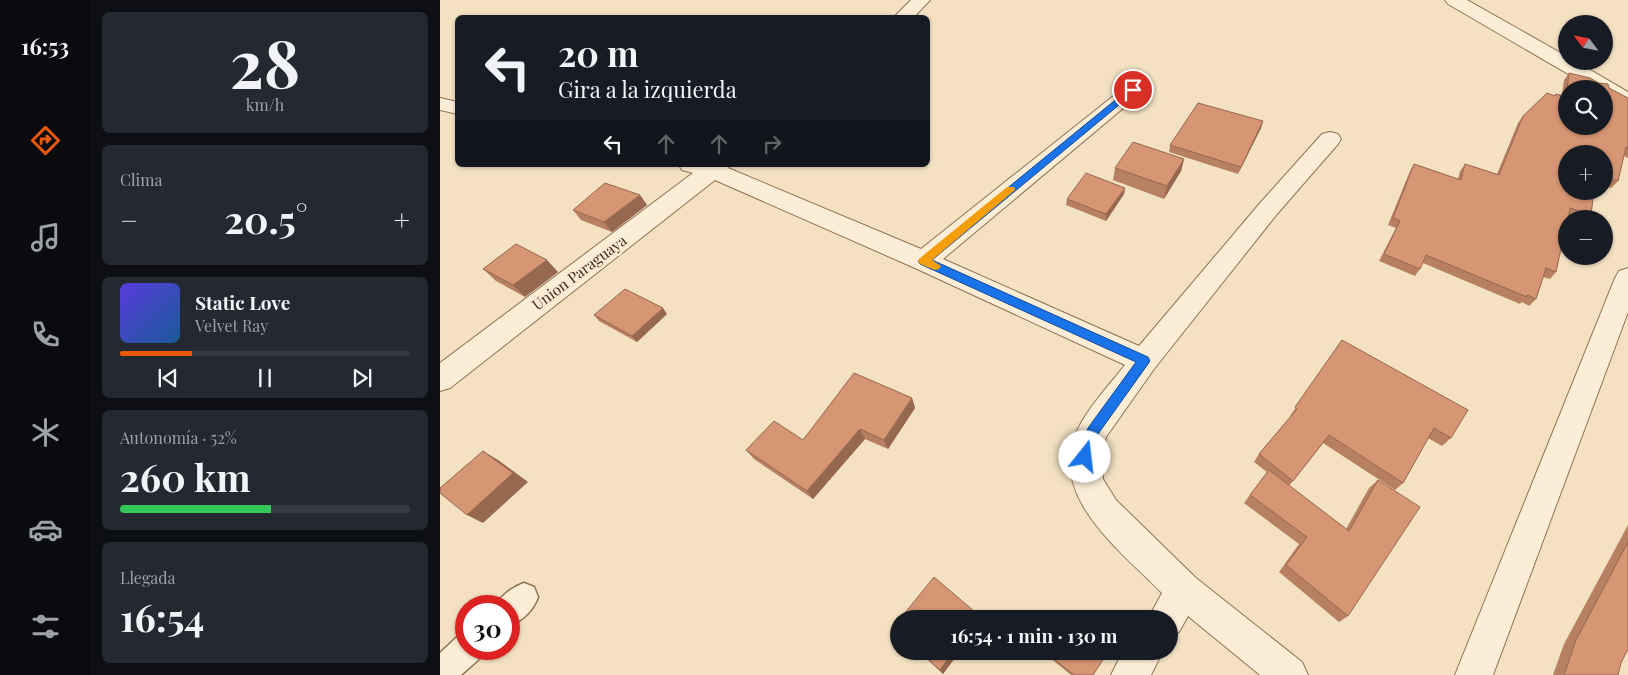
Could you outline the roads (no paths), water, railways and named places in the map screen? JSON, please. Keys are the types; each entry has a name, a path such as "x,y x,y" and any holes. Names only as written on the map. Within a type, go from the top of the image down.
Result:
{"street":[{"path":"905,15 921,0"},
{"path":"1454,0 1628,100"},
{"path":"924,261 1133,90"},
{"path":"440,104 455,107"},
{"path":"1289,675 1175,604 1104,511 1088,483 1085,457 1092,432 1144,361 1269,208 1330,139"},
{"path":"707,167 924,261 1144,361"},
{"name":"Union Paraguaya","path":"440,378 707,167"},
{"path":"1474,675 1628,278"},
{"path":"1130,675 1139,660"}],"lane":[{"path":"440,674 455,660"}]}
